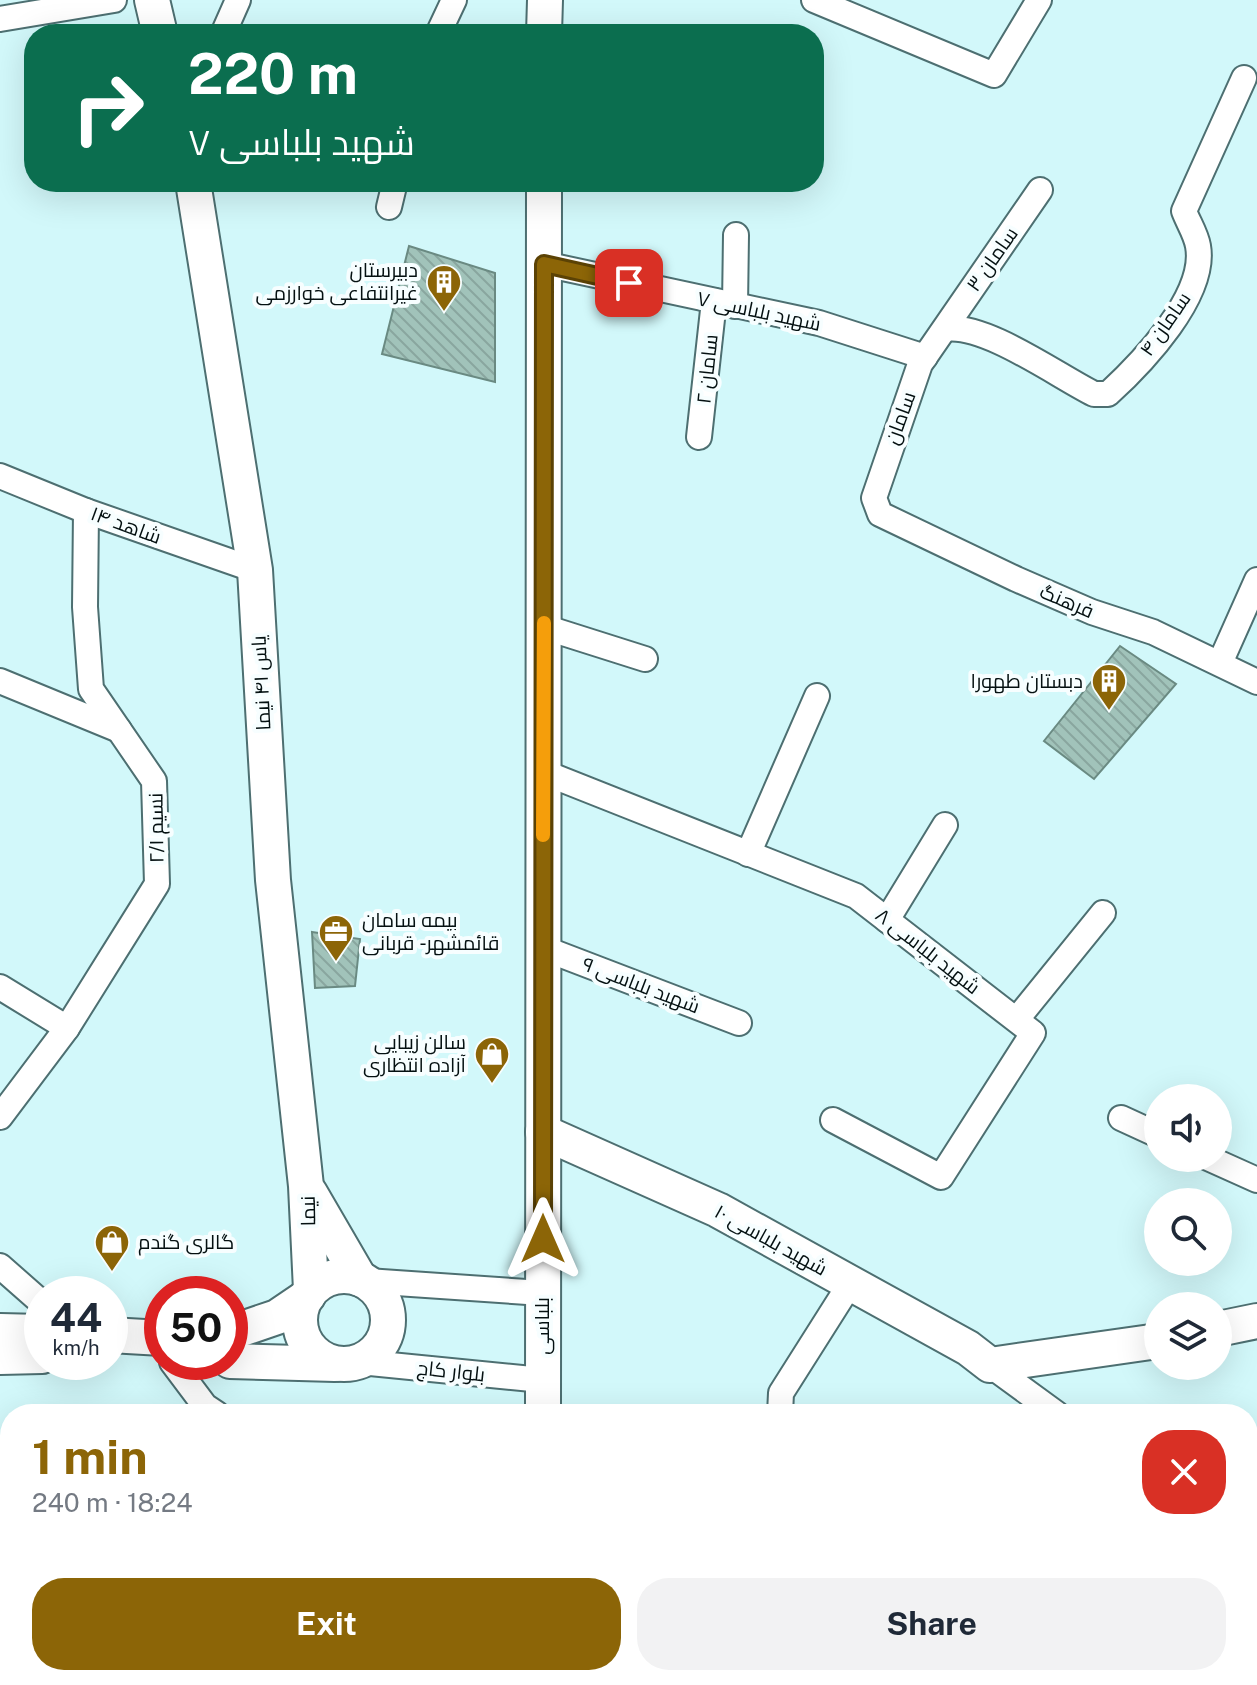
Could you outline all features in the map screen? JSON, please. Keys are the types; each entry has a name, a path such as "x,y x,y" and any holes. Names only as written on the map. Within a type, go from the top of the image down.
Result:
{"street":[{"path":"0,19 114,0"},
{"path":"152,0 158,24"},
{"path":"227,24 238,0"},
{"path":"443,24 454,0"},
{"path":"544,24 545,0"},
{"path":"814,0 994,75 1039,0"},
{"name":"سامان ۴","path":"945,329 960,326 983,335 1094,394 1108,394 1188,299 1196,271 1198,246 1184,211 1244,78"},
{"name":"سامان ۳","path":"945,329 1040,190"},
{"name":"یاس ۴۱ نیما","path":"195,192 255,570 273,880 306,1186"},
{"path":"389,207 393,192"},
{"name":"بلباسی","path":"543,1404 544,192"},
{"name":"سامان ۲","path":"699,437 736,235"},
{"name":"شهید بلباسی ۷","path":"544,264 819,323 925,357"},
{"name":"سامان","path":"880,514 874,498 891,441 925,357 945,329"},
{"name":"شاهد ۱۴","path":"0,476 86,511 255,570"},
{"name":"نسیم ۲/۱","path":"0,1117 67,1028 157,884 154,781 91,689 85,607 86,511"},
{"name":"فرهنگ","path":"880,514 1016,579 1092,612 1153,632 1257,682"},
{"path":"1220,663 1257,580"},
{"path":"544,627 645,659"},
{"path":"0,681 119,730"},
{"path":"748,854 817,696"},
{"name":"شهید بلباسی ۸","path":"543,772 856,896 1017,1019"},
{"path":"887,920 945,825"},
{"path":"833,1120 941,1177 1033,1033 1017,1019 1103,913"},
{"name":"شهید بلباسی ۹","path":"543,948 739,1023"},
{"path":"0,987 67,1028"},
{"path":"1121,1118 1144,1129"},
{"name":"شهید بلباسی ١٠","path":"543,1132 718,1210 968,1348 990,1365"},
{"path":"1232,1169 1257,1180"},
{"name":"نیما","path":"306,1186 363,1280"},
{"name":"نیما","path":"306,1186 309,1293"},
{"path":"0,1266 24,1287"},
{"path":"248,1327 277,1317 337,1276 542,1293"},
{"path":"309,1293 300,1319 302,1334 309,1347 348,1363 382,1344 388,1331 385,1303 363,1280"},
{"path":"780,1404 781,1393 850,1284"},
{"path":"1232,1326 1257,1321"},
{"path":"0,1331 24,1332"},
{"path":"990,1365 1144,1343"},
{"path":"0,1357 24,1356"},
{"name":"بلوار کاج","path":"248,1361 348,1363 542,1380"},
{"path":"990,1365 1043,1404"},
{"path":"186,1380 204,1404"}],"building":[{"name":"دبیرستان غیرانتفاعی خوارزمی","path":"409,246 495,273 495,382 382,354"},
{"name":"دبستان طهورا","path":"1120,646 1176,684 1094,779 1044,741"},
{"name":"بیمه سامان قائمشهر - قربانی","path":"312,932 360,939 355,986 315,988"}],"slow traffic":[{"path":"543,835 544,623"}],"place":[{"name":"دبیرستان غیرانتفاعی خوارزمی","path":"444,313"},
{"name":"دبستان طهورا","path":"1109,712"},
{"name":"بیمه سامان قائمشهر - قربانی","path":"336,963"},
{"name":"سالن زیبایی آزاده انتظاری","path":"492,1085"},
{"name":"گالری گندم","path":"112,1273"}],"route":[{"path":"543,1239 544,264 629,283"}]}
